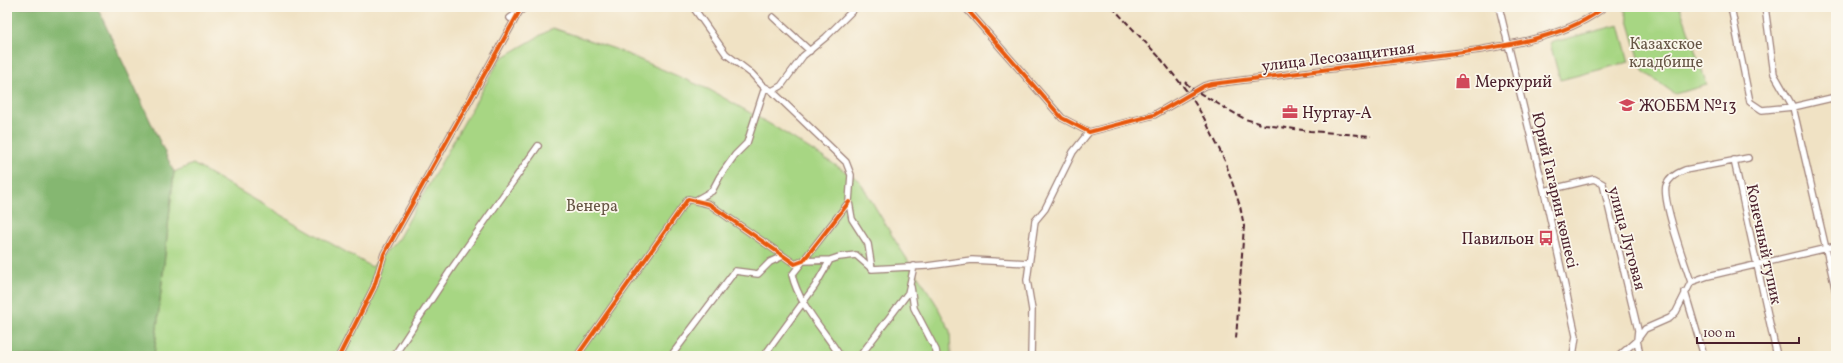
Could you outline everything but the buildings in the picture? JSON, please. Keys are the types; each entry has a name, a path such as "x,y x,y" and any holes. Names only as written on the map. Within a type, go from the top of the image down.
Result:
{"street":[{"path":"510,18 526,7"},
{"path":"693,7 726,54 752,74 765,87 772,90 846,162 851,175 849,202 852,219 868,244 872,269"},
{"path":"772,90 781,86 803,56 856,7"},
{"path":"965,7 1062,118 1089,132 1073,152 1046,209 1035,222 1027,280 1032,310 1032,356"},
{"name":"Юрий Гагарин көшесі","path":"1499,7 1544,191 1576,336 1573,356"},
{"name":"улица Лесозащитная","path":"1089,132 1154,115 1204,86 1212,84 1508,45 1572,26 1604,7"},
{"path":"1731,7 1750,102 1762,110 1793,107 1836,96"},
{"path":"1764,7 1774,74 1793,107 1836,292"},
{"path":"338,356 374,287 384,254 520,12"},
{"path":"773,17 810,51"},
{"path":"696,200 712,191 735,155 747,143 765,87"},
{"path":"394,356 452,268 538,146"},
{"path":"1691,282 1667,202 1666,185 1675,174 1684,170 1748,158"},
{"name":"Конечный тупик","path":"1734,160 1777,356"},
{"name":"улица Луговая","path":"1544,191 1594,179 1603,184 1638,330 1637,340 1640,356"},
{"path":"577,356 688,199 709,204 795,264 803,261 830,260 839,257 856,255 872,269 972,260 1029,264"},
{"path":"840,356 795,287 792,275 849,202"},
{"path":"1619,356 1637,340 1645,329 1670,318 1676,312 1691,282 1708,276 1836,246"},
{"path":"671,356 735,271 758,274 770,262 783,256"},
{"path":"764,356 804,302 830,260"},
{"path":"860,356 908,292 914,266"},
{"path":"910,282 914,308 936,350 936,356"},
{"path":"1685,292 1704,356"}],"green space":[{"path":"7,7 97,7 174,172 154,356 7,356"},
{"name":"Казахское кладбище","path":"1624,7 1680,7 1707,85 1675,94 1643,71"},
{"path":"1619,25 1629,62 1560,80 1550,43"},
{"name":"Венера","path":"553,28 615,49 710,90 775,127 859,180 896,242 935,302 950,331 951,356 154,356 174,172 193,164 372,267 398,239 500,59"}],"railway":[{"path":"1112,7 1163,61"},
{"path":"1160,58 1190,95 1204,118 1225,161 1240,206 1244,226 1236,339"},
{"path":"1185,82 1191,88 1245,119 1265,125 1310,131 1371,136"}],"cycle path":[{"path":"965,7 1062,118 1089,132 1154,115 1204,86 1212,84 1479,50 1511,44 1561,31 1577,24 1604,7"},
{"path":"339,356 374,287 384,254 519,12"},
{"path":"577,356 688,199 709,204 795,264 803,261 849,202"}],"place":[{"name":"Меркурий","path":"1463,81"},
{"name":"ЖОББМ №13","path":"1627,105"},
{"name":"Нуртау-А","path":"1290,112"},
{"name":"Павильон","path":"1546,238"}]}
